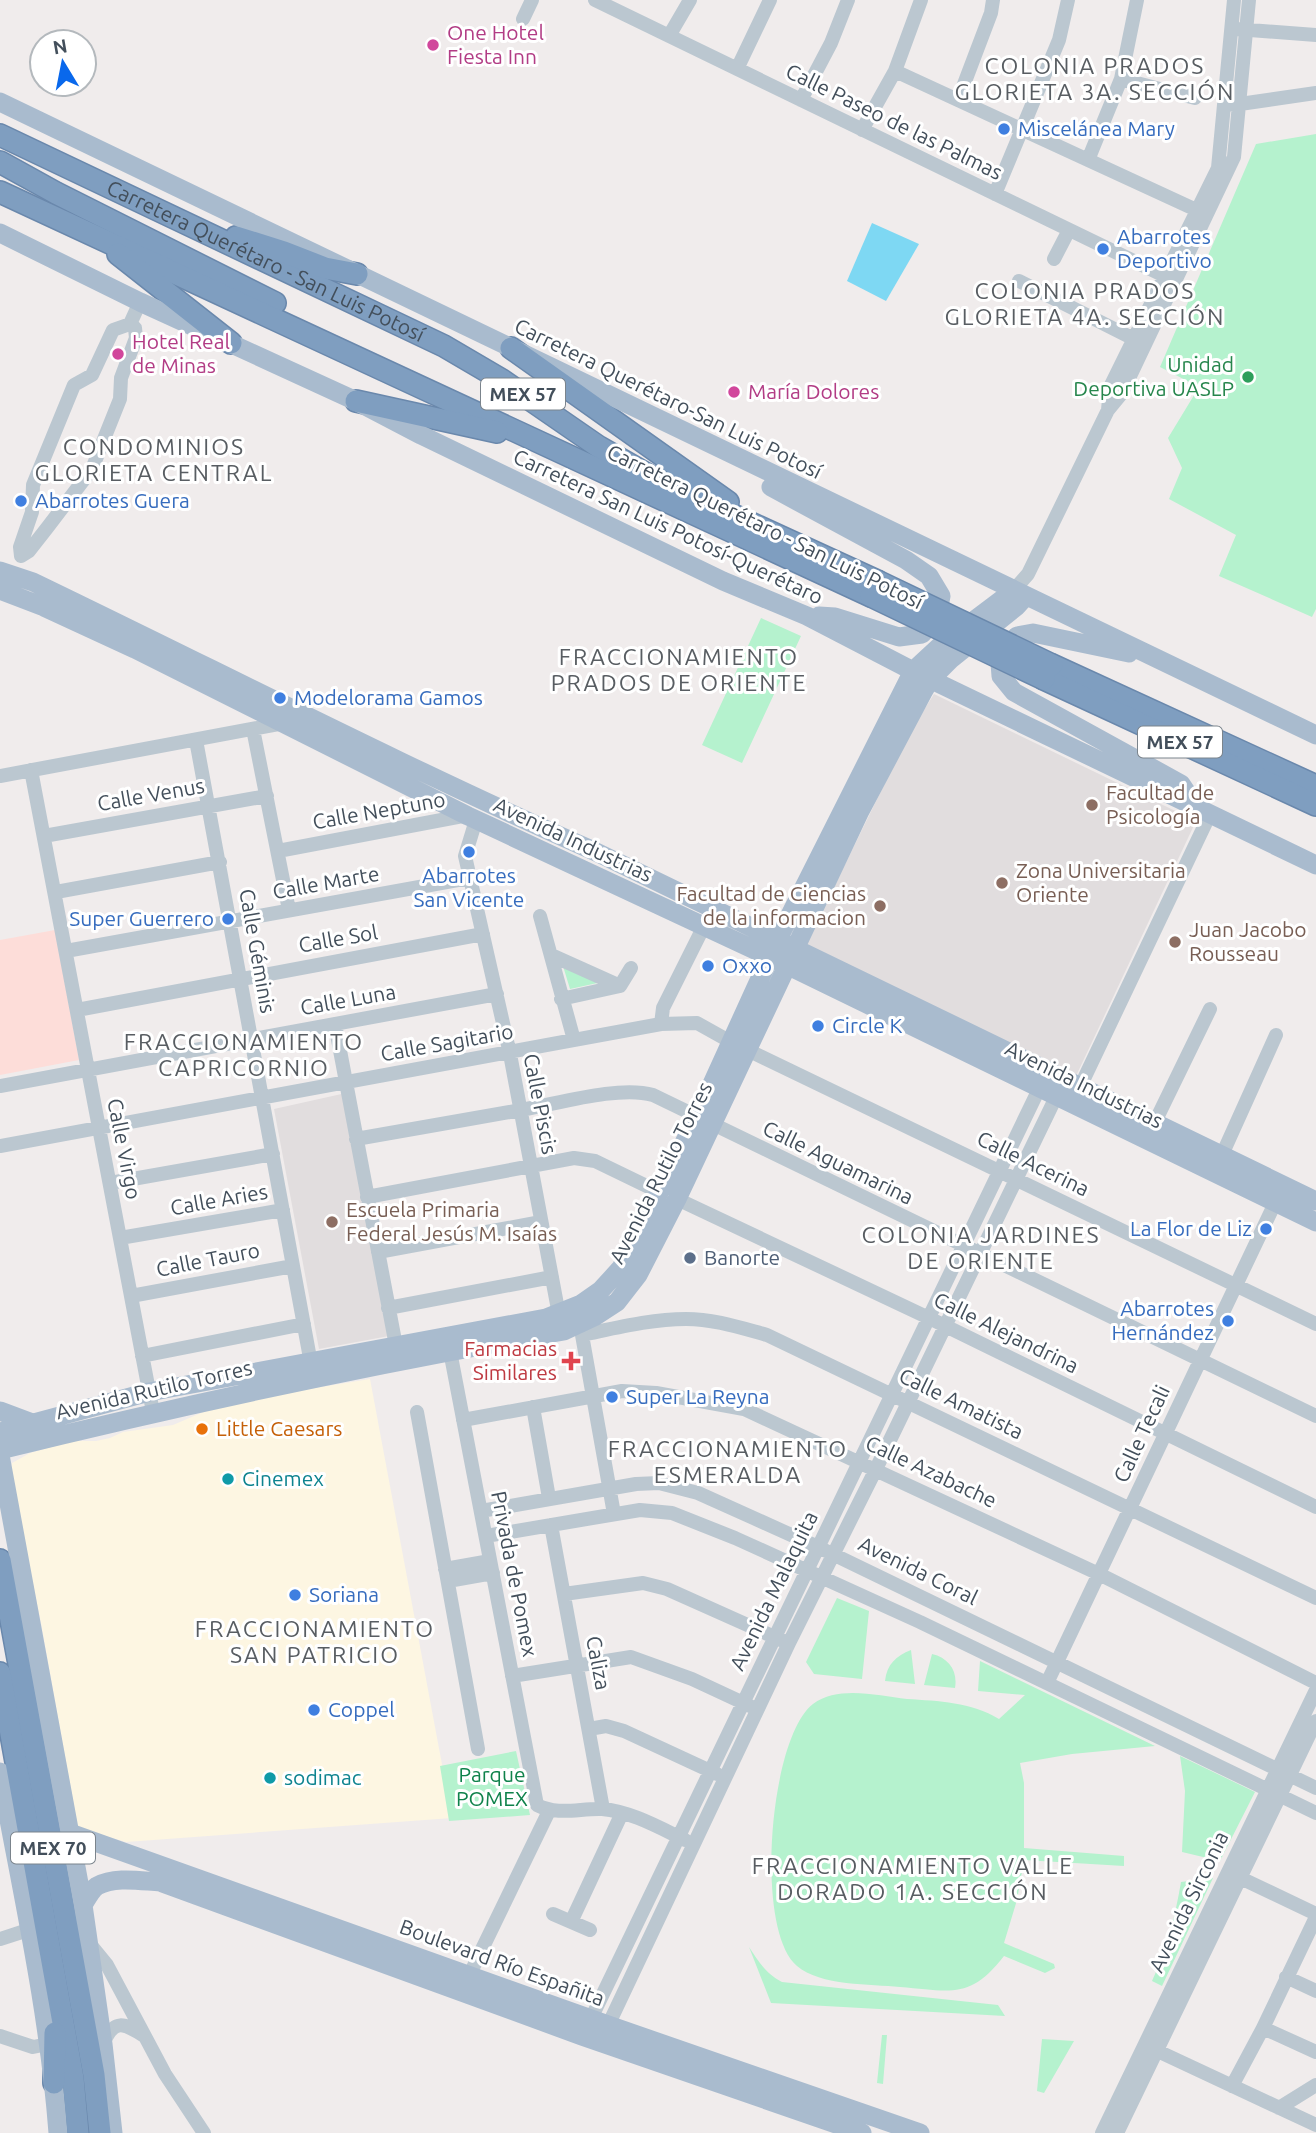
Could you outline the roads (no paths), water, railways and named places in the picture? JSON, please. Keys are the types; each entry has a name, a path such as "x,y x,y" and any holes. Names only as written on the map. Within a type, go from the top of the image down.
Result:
{"highway":[{"path":"0,120 158,196 189,217 196,230 245,239 325,268 357,274"},
{"name":"Carretera Querétaro - San Luis Potosí","path":"0,135 444,346 502,380 599,447 657,480 773,533 874,589"},
{"path":"0,162 56,193 402,367 421,387"},
{"name":"Carretera Querétaro - San Luis Potosí","path":"0,192 541,442 874,589 1316,805"},
{"path":"92,233 231,344"},
{"path":"511,348 773,533"},
{"path":"356,401 541,442"},
{"name":"Carretera Querétaro - San Luis Potosí","path":"1048,672 1316,786"},
{"name":"MEX 70","path":"1,1564 94,2075 100,2133"},
{"name":"MEX 70","path":"0,1673 56,1982 78,2133"},
{"path":"54,2083 56,1982"},
{"path":"107,2133 110,2109"}],"main road":[{"name":"Carretera Querétaro-San Luis Potosí","path":"0,102 1316,735"},
{"name":"Carretera San Luis Potosí-Querétaro","path":"0,233 140,302 356,401 433,442 723,581 807,616 922,676 1316,865"},
{"path":"705,442 722,459 906,560 929,576 940,596 937,617 922,634 900,637 835,617 807,616"},
{"name":"Avenida Industrias","path":"7,573 134,631 308,718 327,737 472,818 738,943 782,953 827,985 1316,1222"},
{"name":"Avenida Industrias","path":"0,590 90,628 281,724 327,737 476,798 594,851 782,953 1080,1085 1316,1201"},
{"name":"Avenida Rutilo Torres","path":"0,1432 149,1392 578,1331 617,1302 638,1275 668,1196 764,990 914,706 922,676 951,659 1017,606 1019,594"},
{"path":"90,628 121,636 134,631"},
{"path":"1158,659 1033,633 1017,636 1006,647 1000,663 1001,676 1014,692 1181,784 1204,811"},
{"path":"738,943 754,963 764,990 801,984 827,985"},
{"name":"Avenida Rutilo Torres","path":"0,1452 396,1346 559,1315 582,1304 601,1290 621,1268 668,1196"},
{"path":"0,1412 33,1423"},
{"path":"0,1452 83,1905 113,2133"},
{"path":"0,1772 5,1821 29,1930 48,2044 58,2133"},
{"name":"Boulevard Río Españita","path":"70,1833 470,1976 596,2031 862,2133"},
{"name":"Boulevard Río Españita","path":"83,1905 94,1887 109,1882 160,1882 596,2031 920,2133"}],"street":[{"path":"523,19 532,0"},
{"name":"Calle Paseo de las Palmas","path":"595,0 612,4 669,36 1170,279"},
{"path":"669,36 690,0"},
{"path":"737,69 770,0"},
{"path":"801,100 831,43 848,0"},
{"path":"862,130 894,71 921,0"},
{"path":"958,100 991,13 993,0"},
{"path":"995,194 1059,40 1068,0"},
{"path":"1088,160 1121,79 1137,0"},
{"path":"1019,594 1170,279 1234,157 1240,104 1239,29 1234,0"},
{"path":"1203,213 1218,168 1225,106 1239,29 1249,0"},
{"path":"1239,29 1316,34"},
{"path":"894,71 1203,213"},
{"path":"1121,79 1195,98"},
{"path":"1225,106 1316,93"},
{"path":"1054,259 1069,230"},
{"path":"1124,374 1134,339 1170,279"},
{"path":"1018,281 1134,339"},
{"path":"21,556 20,547 32,512 33,485 74,385 92,375 113,330 130,324 140,302"},
{"path":"7,573 21,556 29,551 92,468 120,400 121,378 136,338 135,328 130,324"},
{"path":"96,367 121,378"},
{"path":"32,512 51,521"},
{"path":"0,776 308,718"},
{"path":"253,729 289,910"},
{"name":"Calle Géminis","path":"196,740 312,1369"},
{"name":"Calle Virgo","path":"31,771 153,1412"},
{"name":"Calle Venus","path":"44,836 267,796"},
{"name":"Calle Neptuno","path":"278,851 472,818 476,798"},
{"path":"1080,1085 1204,811"},
{"name":"Calle Piscis","path":"472,818 465,856 510,1054 559,1315"},
{"path":"55,892 220,862"},
{"name":"Calle Marte","path":"66,951 469,878"},
{"path":"540,916 574,1040"},
{"path":"661,1024 663,1008 704,926"},
{"name":"Calle Sol","path":"77,1010 483,934"},
{"path":"551,955 620,986"},
{"path":"562,999 620,986 631,968"},
{"name":"Calle Luna","path":"0,1086 497,994"},
{"path":"1154,1122 1210,1009"},
{"name":"Calle Sagitario","path":"0,1146 661,1024 697,1023 739,1046"},
{"path":"335,1024 396,1346"},
{"path":"1223,1155 1276,1035"},
{"name":"Calle Acerina","path":"739,1046 1316,1324"},
{"name":"Calle Aguamarina","path":"356,1139 631,1091 653,1095 1316,1416"},
{"name":"Avenida Malaquita","path":"596,2031 679,1837 999,1171 1048,1093"},
{"name":"Avenida Malaquita","path":"596,2031 693,1843 945,1327 1016,1179 1048,1093"},
{"path":"110,1183 272,1154"},
{"name":"Calle Alejandrina","path":"367,1197 575,1158 595,1161 929,1318 1316,1507"},
{"name":"Calle Tecali","path":"1047,1683 1275,1203"},
{"name":"Calle Aries","path":"120,1238 283,1210"},
{"path":"378,1252 541,1222"},
{"name":"Calle Tauro","path":"131,1296 293,1266"},
{"path":"388,1308 552,1277"},
{"name":"Calle Amatista","path":"578,1331 687,1319 728,1324 767,1335 1316,1598"},
{"path":"142,1356 304,1324"},
{"path":"578,1331 593,1396 614,1514"},
{"name":"Privada de Pomex","path":"450,1351 513,1676 543,1808"},
{"name":"Calle Azabache","path":"463,1420 622,1391 656,1393 744,1409 1099,1574 1316,1683"},
{"path":"533,1407 549,1498"},
{"path":"417,1412 478,1749"},
{"name":"Avenida Coral","path":"481,1511 636,1484 659,1483 698,1493 833,1553 1316,1788"},
{"path":"486,1536 640,1510 672,1513 735,1538 920,1622 1316,1813"},
{"name":"Caliza","path":"551,1525 603,1809"},
{"path":"446,1575 492,1567"},
{"path":"564,1594 643,1583 667,1589 789,1643"},
{"path":"920,1622 928,1600"},
{"path":"513,1676 631,1657 681,1675 758,1710"},
{"name":"Avenida Sirconia","path":"1108,2133 1234,1875 1280,1796 1283,1772 1316,1690"},
{"name":"Avenida Sirconia","path":"1234,1875 1266,1790 1283,1772 1316,1721"},
{"path":"589,1729 606,1726 624,1731 724,1777"},
{"path":"470,1976 543,1808 603,1809 622,1813 693,1843"},
{"path":"571,1922 622,1813"},
{"path":"1232,2086 1316,1916 1234,1875"},
{"path":"553,1914 590,1930"},
{"path":"0,1939 29,1930"},
{"path":"89,1943 107,1965 165,2074 204,2133"},
{"path":"1286,1977 1316,1991"},
{"path":"103,2044 109,2031 120,2025 127,2025 146,2037"},
{"path":"1263,2028 1316,2052"},
{"path":"0,2036 33,2046 48,2044"},
{"path":"1151,2048 1316,2125"},
{"path":"1279,2108 1316,2085"}],"water":[{"path":"872,223 919,244 886,301 847,281"}],"place":[{"name":"One Hotel Fiesta Inn","path":"433,45"},
{"name":"Miscelánea Mary","path":"1004,129"},
{"name":"Abarrotes Deportivo","path":"1103,249"},
{"name":"Hotel Real de Minas","path":"118,354"},
{"name":"Unidad Deportiva UASLP","path":"1248,377"},
{"name":"María Dolores","path":"734,392"},
{"name":"Abarrotes Guera","path":"21,501"},
{"name":"Modelorama Gamos","path":"280,698"},
{"name":"Facultad de Psicología","path":"1092,805"},
{"name":"Abarrotes San Vicente","path":"469,852"},
{"name":"Zona Universitaria Oriente","path":"1002,883"},
{"name":"Facultad de Ciencias de la informacion","path":"880,906"},
{"name":"Super Guerrero","path":"228,919"},
{"name":"Juan Jacobo Rousseau","path":"1175,942"},
{"name":"Oxxo","path":"708,966"},
{"name":"Circle K","path":"818,1026"},
{"name":"Escuela Primaria Federal Jesús M. Isaías","path":"332,1222"},
{"name":"La Flor de Liz","path":"1266,1229"},
{"name":"Banorte","path":"690,1258"},
{"name":"Abarrotes Hernández","path":"1228,1321"},
{"name":"Farmacias Similares","path":"571,1361"},
{"name":"Super La Reyna","path":"612,1397"},
{"name":"Little Caesars","path":"202,1429"},
{"name":"Cinemex","path":"228,1479"},
{"name":"Soriana","path":"295,1595"},
{"name":"Coppel","path":"314,1710"},
{"name":"sodimac","path":"270,1778"}],"district":[{"name":"COLONIA PRADOS GLORIETA 3A. SECCIÓN","path":"1095,79"},
{"name":"COLONIA PRADOS GLORIETA 4A. SECCIÓN","path":"1085,304"},
{"name":"CONDOMINIOS GLORIETA CENTRAL","path":"154,460"},
{"name":"FRACCIONAMIENTO PRADOS DE ORIENTE","path":"679,670"},
{"name":"FRACCIONAMIENTO CAPRICORNIO","path":"244,1055"},
{"name":"COLONIA JARDINES DE ORIENTE","path":"981,1248"},
{"name":"FRACCIONAMIENTO ESMERALDA","path":"728,1462"},
{"name":"FRACCIONAMIENTO SAN PATRICIO","path":"315,1642"},
{"name":"FRACCIONAMIENTO VALLE DORADO 1A. SECCIÓN","path":"913,1879"}],"park label":[{"name":"Parque POMEX","path":"492,1787"}]}
